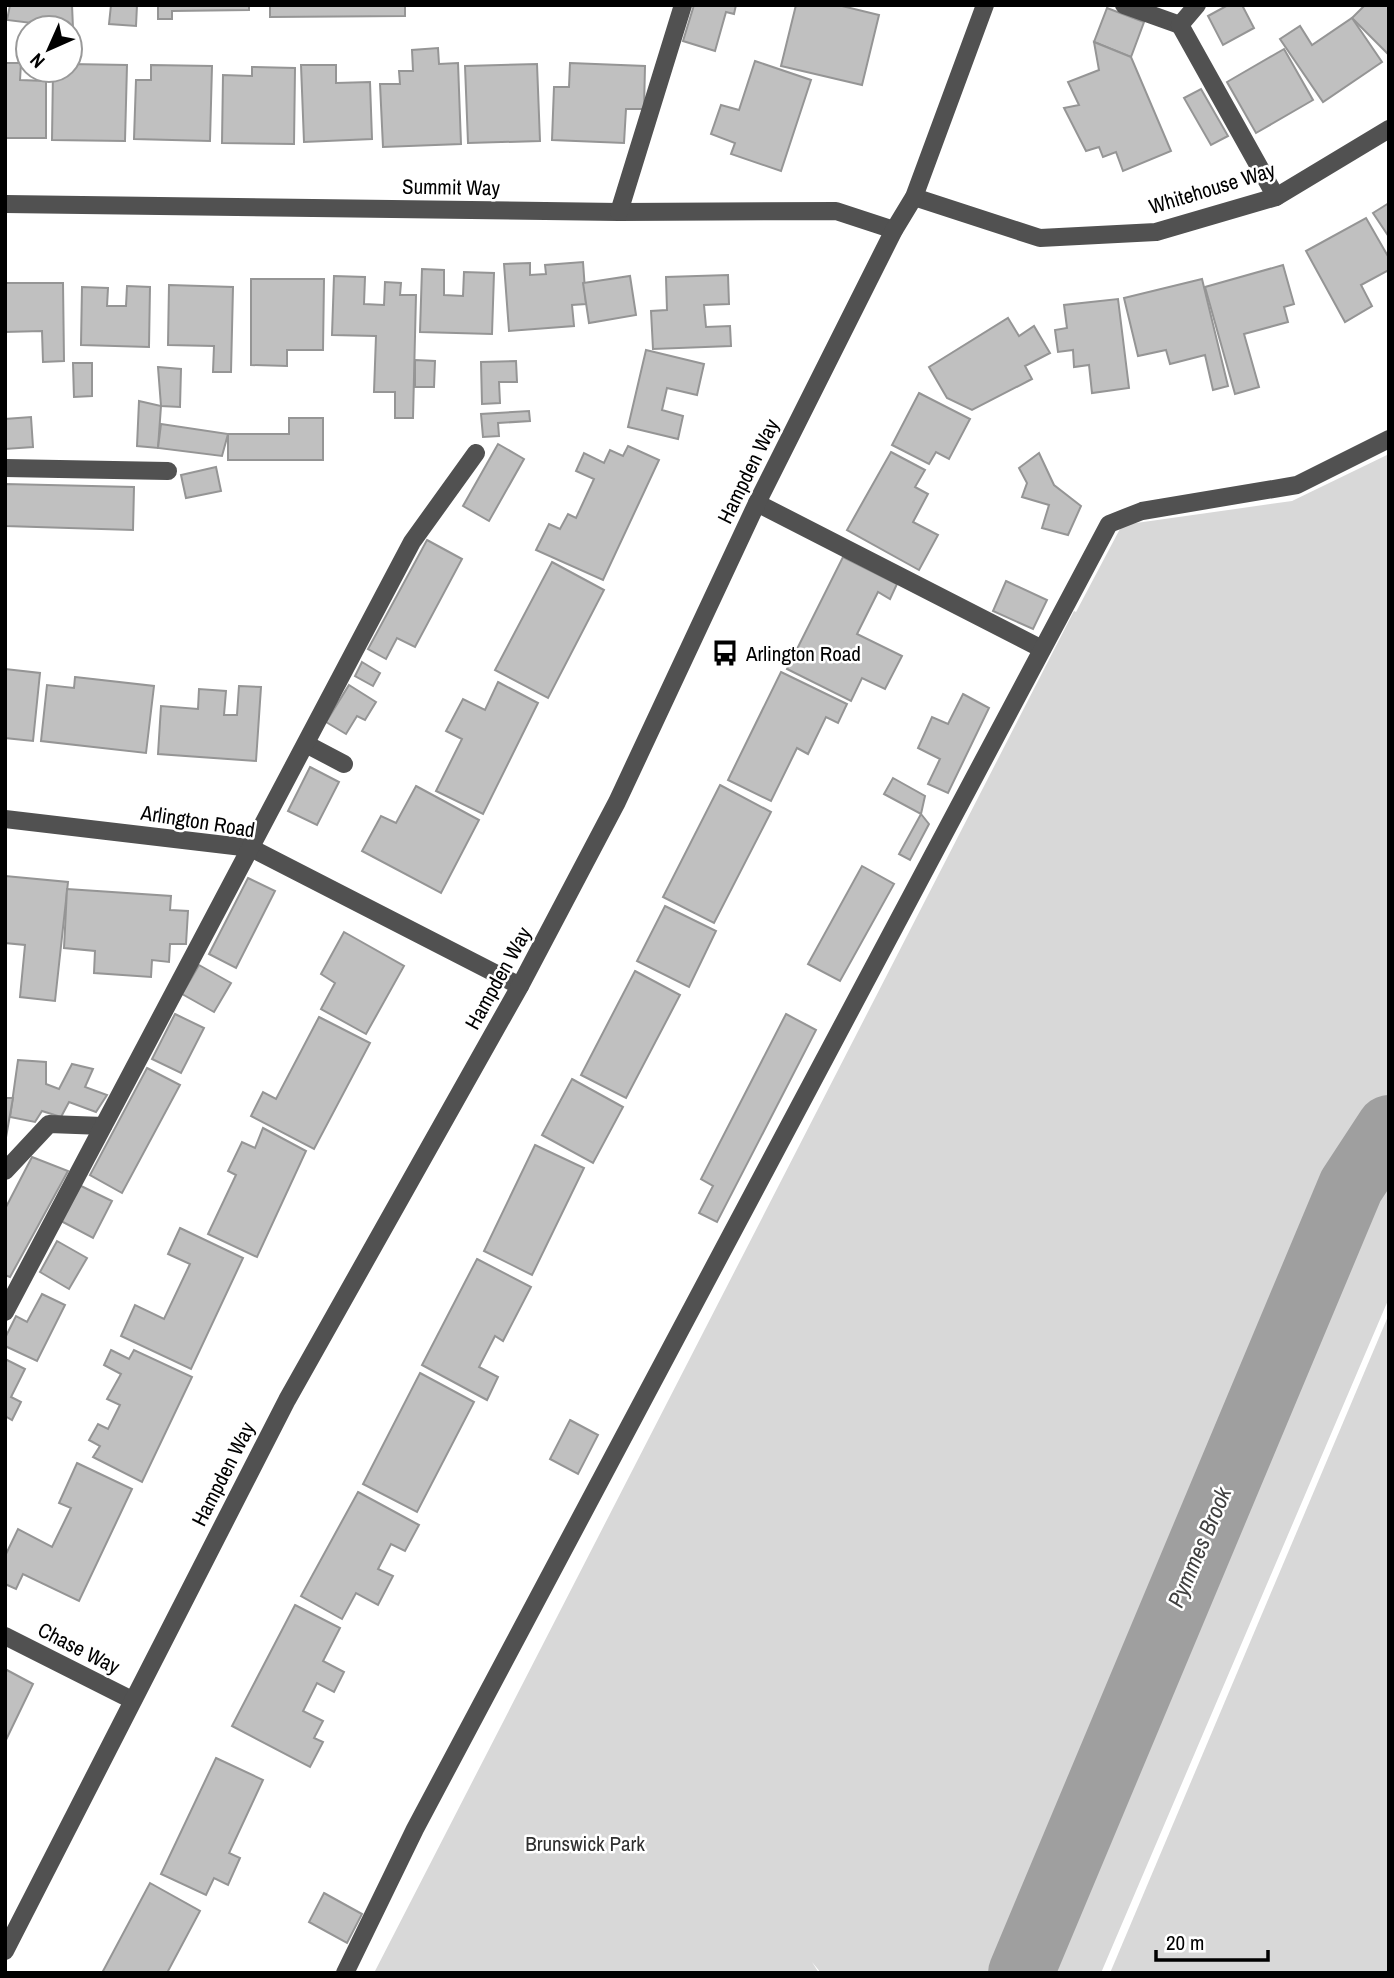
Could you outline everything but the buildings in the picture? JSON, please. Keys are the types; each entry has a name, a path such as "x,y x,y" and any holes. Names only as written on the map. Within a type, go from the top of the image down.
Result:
{"street":[{"path":"619,212 683,5"},
{"name":"Hampden Way","path":"5,1951 287,1400 520,986 617,802 757,503 894,230 914,197 985,5"},
{"path":"1124,5 1180,25 1276,197"},
{"path":"1180,25 1196,5"},
{"name":"Whitehouse Way","path":"914,197 1040,239 1156,232 1276,197 1389,129"},
{"name":"Summit Way","path":"5,204 619,212 836,211 894,230"},
{"path":"345,1973 415,1829 1109,524 1142,511 1297,485 1389,439"},
{"path":"5,1312 412,542 476,453"},
{"path":"5,468 168,471"},
{"path":"757,503 1042,649"},
{"path":"306,744 344,764"},
{"name":"Arlington Road","path":"5,819 251,848 520,986"},
{"path":"5,1171 49,1124 103,1126"},
{"name":"Chase Way","path":"5,1636 132,1700"}],"green space":[{"name":"Brunswick Park","path":"1389,454 1389,1298 1101,1973 821,1973 812,1962 819,1973 374,1973 1074,611 1076,612 1122,525 1292,501"},
{"path":"1389,1314 1389,1973 1110,1973"}],"waterway":[{"name":"Pymmes Brook","path":"1021,1973 1351,1186 1389,1128"}],"place":[{"name":"Arlington Road","path":"725,653"}]}
